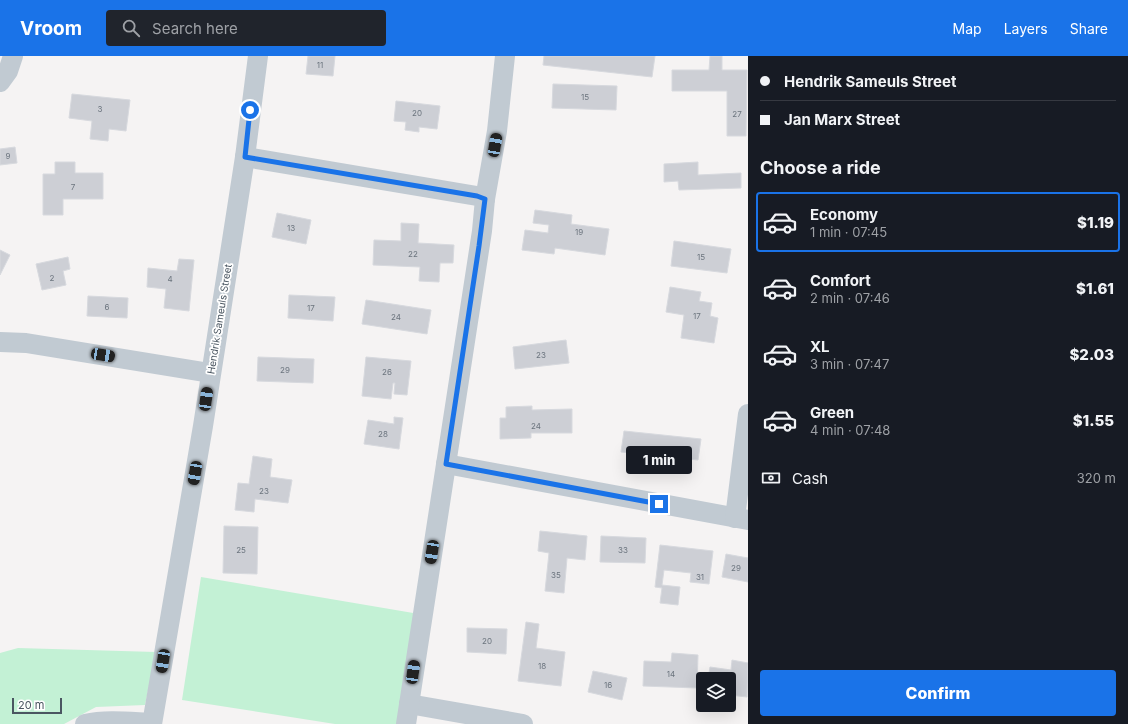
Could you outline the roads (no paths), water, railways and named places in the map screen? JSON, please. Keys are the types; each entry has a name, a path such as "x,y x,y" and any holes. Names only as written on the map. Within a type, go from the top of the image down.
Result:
{"street":[{"path":"0,82 8,71 13,56"},
{"name":"Hendrik Sameuls Street","path":"152,724 201,434 245,157 258,56"},
{"path":"406,724 485,199 497,131 505,56"},
{"path":"245,157 477,196 485,199"},
{"path":"0,342 26,343 210,372"},
{"path":"446,464 741,519 748,414"},
{"path":"409,704 523,724"},
{"path":"85,724 111,721 152,724"}]}
